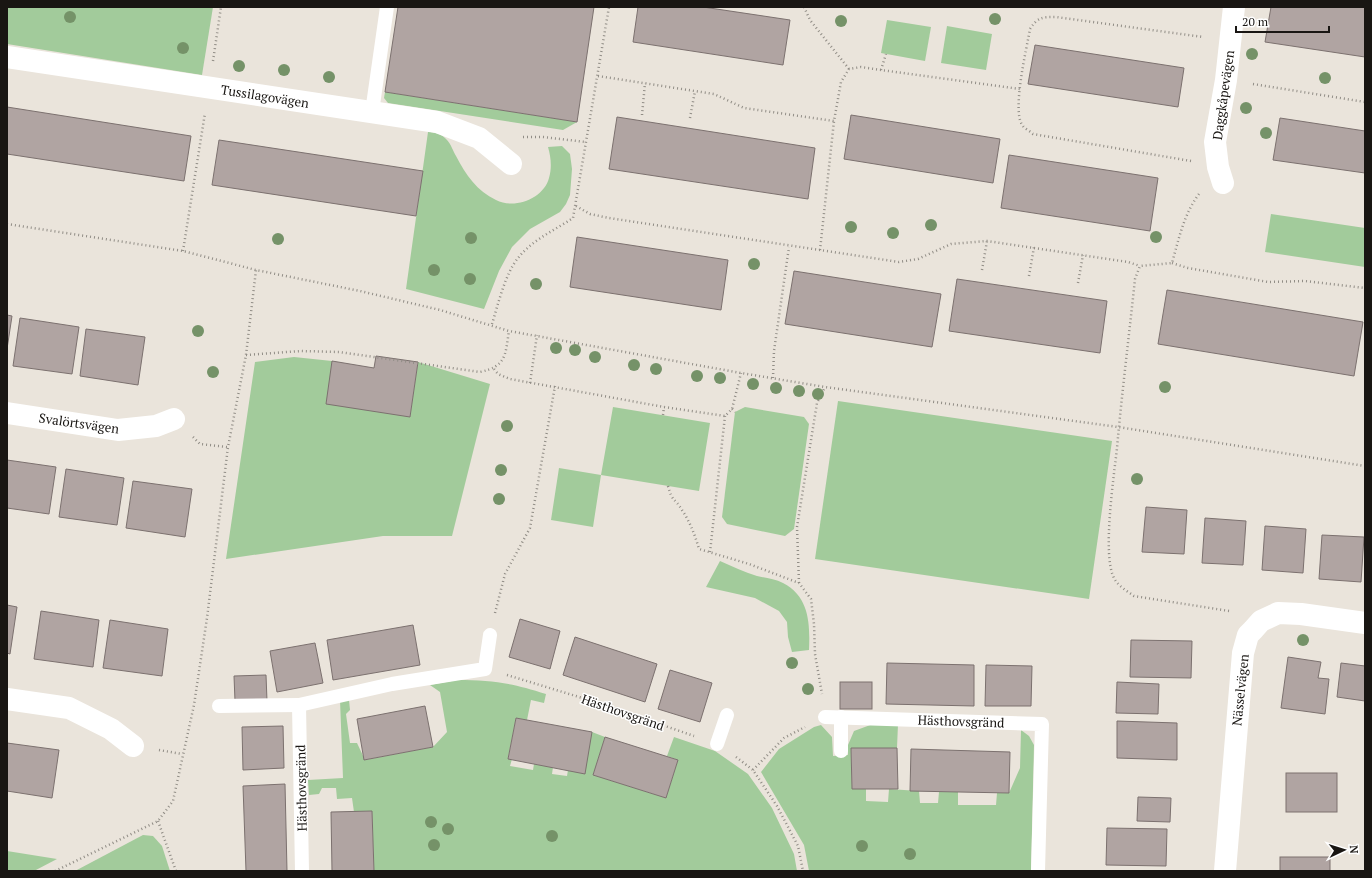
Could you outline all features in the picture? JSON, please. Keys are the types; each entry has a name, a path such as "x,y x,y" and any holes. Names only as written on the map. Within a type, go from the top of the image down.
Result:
{"street":[{"name":"Daggkåpevägen","path":"1220,175 1215,142 1226,80 1234,7"},
{"name":"Tussilagovägen","path":"7,57 437,122 479,138 511,164"},
{"name":"Svalörtsvägen","path":"7,413 118,430 156,426 174,419"},
{"name":"Nässelvägen","path":"1225,871 1243,653 1248,635 1261,621 1278,613 1306,614 1365,623"},
{"path":"7,698 69,708 111,729 133,746"}],"lane":[{"path":"372,112 387,7"},
{"path":"219,706 299,705 392,684 485,669 490,635"},
{"name":"Hästhovsgränd","path":"299,705 302,871"},
{"path":"717,744 727,715"},
{"name":"Hästhovsgränd","path":"825,717 1042,724 1038,871"},
{"path":"841,717 841,751"}],"path":[{"path":"492,324 506,280 517,258 537,240 574,218 609,7"},
{"path":"804,7 810,20 849,69"},
{"path":"1220,175 1033,134 1022,126 1018,112 1020,89 1030,29 1036,20 1044,17 1056,17 1192,37 1231,39"},
{"path":"882,70 886,54"},
{"path":"820,250 834,121 841,82 849,69 861,67 1020,89"},
{"path":"598,76 694,91 722,97 744,108 834,121"},
{"path":"1226,80 1365,102"},
{"path":"642,114 645,83"},
{"path":"690,118 694,91"},
{"path":"183,251 202,134"},
{"path":"543,137 586,142"},
{"path":"1172,262 1189,207 1220,175"},
{"path":"576,206 590,214 609,218 789,247 833,251 853,257 899,262 918,259 951,244 987,241 1128,262 1140,266 1172,262 1188,268 1268,282 1305,281 1365,288"},
{"path":"7,224 183,251 256,270 360,291 492,324 509,331 741,373 826,387 1118,427 1365,466"},
{"path":"982,270 987,241"},
{"path":"772,378 774,351 789,247"},
{"path":"1029,276 1034,247"},
{"path":"1078,284 1083,255"},
{"path":"1140,266 1135,280 1118,427 1109,540 1110,563 1114,578 1123,589 1134,596 1229,611"},
{"path":"56,871 158,821 173,801 194,704 207,618 228,447 246,355 256,270"},
{"path":"246,355 301,351 340,352 480,372 494,369 503,360 509,331"},
{"path":"530,383 537,336"},
{"path":"494,369 498,374 530,383 555,386 664,407 725,416"},
{"path":"710,552 725,416 732,409 741,373"},
{"path":"490,635 505,574 530,528 555,386"},
{"path":"799,583 798,527 817,402 826,387"},
{"path":"663,415 664,407"},
{"path":"732,409 735,412"},
{"path":"174,419 200,444 228,447"},
{"path":"668,486 671,498 681,509 694,532 699,549 749,564 799,583 811,599 815,654 825,717 784,738 753,770"},
{"name":"Hästhovsgränd","path":"485,669 602,704 717,744 753,770 777,806 798,846 803,871"},
{"path":"158,821 176,871"}],"green space":[{"path":"7,7 213,7 202,75 7,44"},
{"path":"887,20 931,27 925,61 881,53"},
{"path":"947,26 992,34 986,70 941,63"},
{"path":"385,92 577,122 563,130 388,103 384,98"},
{"path":"428,132 433,132 443,136 450,143 464,170 473,182 483,192 504,203 520,203 528,200 541,191 546,185 551,170 548,147 562,146 570,154 572,169 570,195 566,204 560,212 530,229 512,247 499,271 484,309 406,289"},
{"path":"1271,214 1365,228 1365,267 1265,252"},
{"path":"294,357 332,361 410,417 418,362 490,384 452,536 383,536 226,559 255,362"},
{"path":"838,401 1112,441 1089,599 815,559"},
{"path":"613,407 710,423 699,491 601,475"},
{"path":"745,407 804,417 809,424 794,529 785,536 727,524 722,517 735,412"},
{"path":"559,468 601,475 593,527 551,520"},
{"path":"720,561 757,576 783,583 799,596 806,612 808,622 809,650 792,652 788,637 787,622 779,611 755,598 706,587"},
{"path":"457,680 502,683 523,687 546,694 544,703 531,700 527,720 516,718 508,758 512,759 510,766 533,770 534,764 553,767 552,774 567,776 568,770 592,732 605,737 593,775 666,798 678,760 667,756 674,737 715,751 748,774 772,808 794,854 797,871 374,871 372,811 354,812 352,798 337,799 336,788 322,788 319,794 309,795 308,780 343,778 340,700 349,700 350,710 346,714 350,743 357,743 365,760 433,747 447,732 440,692 430,685"},
{"path":"873,724 898,724 897,748 851,748 852,789 866,789 866,801 888,802 889,789 919,791 920,803 938,803 939,792 958,792 958,805 996,805 997,793 1009,793 1020,768 1021,730 1029,736 1034,745 1031,871 809,871 804,845 761,772 779,749 814,727 821,725 832,737 833,756 848,755 848,745 854,731"},
{"path":"143,835 153,836 162,846 170,871 75,871"},
{"path":"7,851 57,859 34,871 7,871"}],"building":[{"path":"398,7 594,7 577,122 385,92"},
{"path":"638,7 703,7 790,20 783,65 633,42"},
{"path":"1271,7 1365,7 1365,57 1265,42"},
{"path":"1035,45 1184,68 1178,107 1028,84"},
{"path":"7,107 191,136 184,181 7,154"},
{"path":"851,115 1000,139 993,183 844,159"},
{"path":"617,117 815,148 808,199 609,169"},
{"path":"1280,118 1365,131 1365,173 1273,160"},
{"path":"219,140 423,171 416,216 212,185"},
{"path":"1009,155 1158,178 1150,231 1001,208"},
{"path":"577,237 728,260 721,310 570,287"},
{"path":"794,271 941,294 932,347 785,324"},
{"path":"957,279 1107,301 1100,353 949,331"},
{"path":"1167,290 1363,322 1354,376 1158,344"},
{"path":"7,315 12,316 7,349"},
{"path":"20,318 79,327 72,374 13,366"},
{"path":"86,329 145,337 138,385 80,376"},
{"path":"376,356 418,362 410,417 326,404 332,361 374,368"},
{"path":"7,460 56,467 49,514 7,508"},
{"path":"66,469 124,478 117,525 59,517"},
{"path":"133,481 192,489 185,537 126,528"},
{"path":"1146,507 1187,510 1184,554 1142,552"},
{"path":"1205,518 1246,521 1243,565 1202,563"},
{"path":"1265,526 1306,529 1303,573 1262,570"},
{"path":"1322,535 1364,537 1361,582 1319,579"},
{"path":"7,605 17,607 10,654 7,653"},
{"path":"41,611 99,620 93,667 34,659"},
{"path":"520,619 560,631 550,669 509,657"},
{"path":"110,620 168,629 162,676 103,668"},
{"path":"413,625 420,665 333,680 327,640"},
{"path":"575,637 657,664 645,702 563,675"},
{"path":"1131,640 1192,641 1191,678 1130,677"},
{"path":"315,643 323,683 277,692 270,651"},
{"path":"1288,657 1321,662 1318,678 1329,679 1325,714 1281,708"},
{"path":"887,663 974,665 974,706 886,704"},
{"path":"1341,663 1365,666 1365,701 1337,697"},
{"path":"986,665 1032,666 1031,706 985,706"},
{"path":"670,670 712,683 700,722 658,709"},
{"path":"266,675 267,701 235,701 234,676"},
{"path":"840,682 872,682 872,709 840,709"},
{"path":"1117,682 1159,684 1158,714 1116,713"},
{"path":"425,706 433,747 364,760 357,719"},
{"path":"516,718 592,732 585,774 508,759"},
{"path":"1117,721 1177,723 1177,760 1117,758"},
{"path":"283,726 284,768 243,770 242,727"},
{"path":"605,737 678,760 666,798 593,775"},
{"path":"7,743 59,750 52,798 7,791"},
{"path":"851,748 897,748 898,789 852,789"},
{"path":"911,749 1010,752 1009,793 910,791"},
{"path":"1286,773 1337,773 1337,812 1286,812"},
{"path":"285,784 287,871 246,871 243,786"},
{"path":"1138,797 1171,798 1170,822 1137,821"},
{"path":"372,811 374,871 332,871 331,812"},
{"path":"1107,828 1167,829 1166,866 1106,865"},
{"path":"1280,857 1330,857 1330,871 1280,871"}]}
